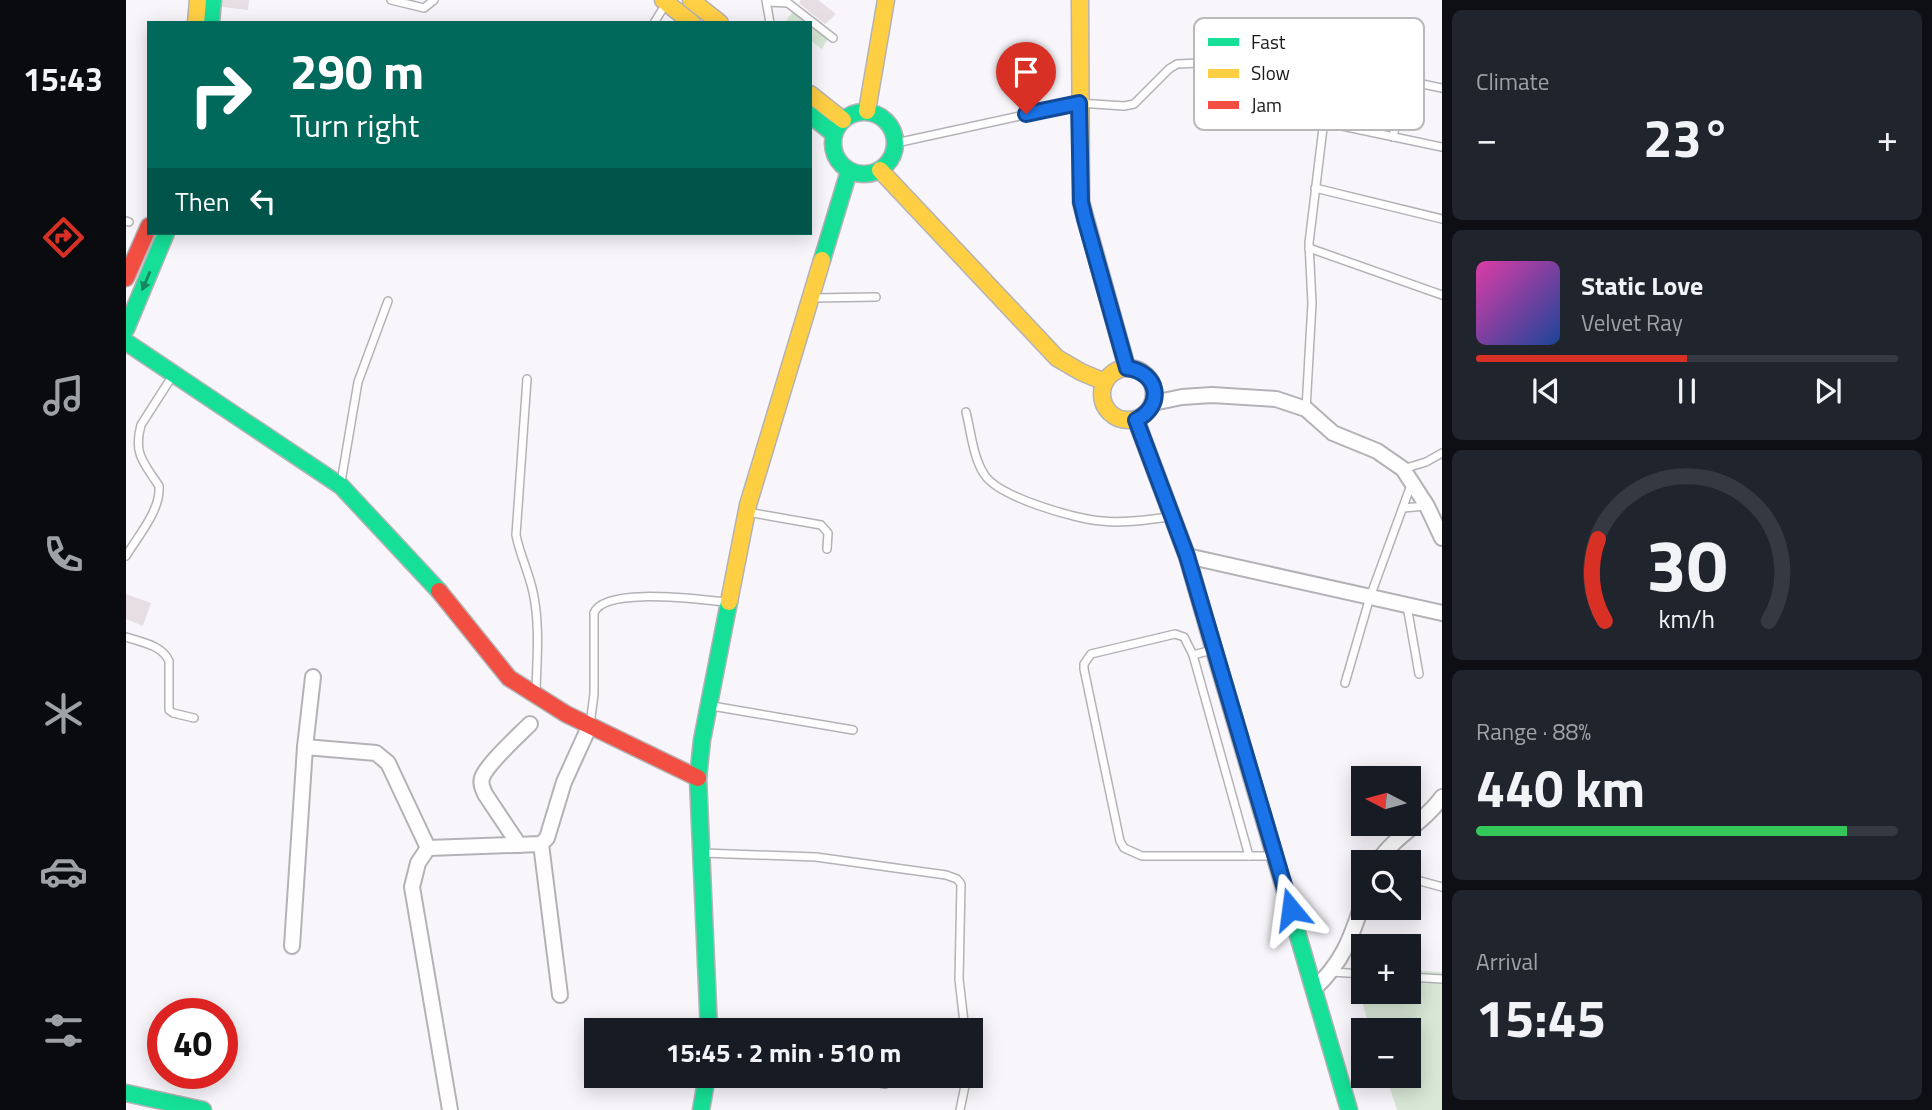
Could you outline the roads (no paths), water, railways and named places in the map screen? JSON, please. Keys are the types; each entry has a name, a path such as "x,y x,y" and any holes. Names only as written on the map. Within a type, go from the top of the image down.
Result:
{"street":[{"path":"196,21 198,0"},
{"path":"211,21 214,0"},
{"path":"691,0 717,21"},
{"path":"867,111 886,0"},
{"path":"1080,0 1081,202 1127,368"},
{"path":"665,1 690,21"},
{"path":"812,96 843,120"},
{"path":"867,111 880,116 888,123 894,132 896,143 889,163 880,170 861,175 849,171 836,159 833,150 834,134 843,120 867,111"},
{"path":"812,117 834,134"},
{"path":"880,170 1057,358 1105,382"},
{"path":"709,1018 698,778 709,705 747,512 849,171"},
{"path":"126,278 147,231"},
{"path":"126,329 165,235"},
{"path":"126,342 341,486 433,583 509,678 590,725 698,778"},
{"path":"1127,368 1136,369 1150,379 1155,395 1149,411 1136,420 1119,419 1106,408 1102,400 1105,382 1111,375 1127,368"},
{"path":"1153,403 1212,395 1276,399 1306,409 1333,433 1377,451 1408,475 1442,538"},
{"path":"1136,420 1187,556 1349,1110"},
{"path":"1187,556 1442,613"},
{"path":"292,946 305,747 313,677"},
{"path":"519,845 481,786 482,777 488,768 530,724"},
{"path":"428,848 541,844 547,838 564,782 590,725"},
{"path":"305,747 376,753 382,757 388,763 428,848"},
{"path":"1386,850 1433,809 1442,797"},
{"path":"541,844 561,995"},
{"path":"428,848 418,863 412,887 450,1110"},
{"path":"1314,989 1332,972 1349,944 1357,920"},
{"path":"701,1110 705,1088"},
{"path":"126,1093 166,1105 203,1110"}],"lane":[{"path":"391,0 424,8 433,0"},
{"path":"655,21 665,1"},
{"path":"770,21 766,1 788,4 810,21"},
{"path":"812,22 833,38"},
{"path":"896,143 1079,103 1124,106 1134,104 1169,69 1177,64 1194,63"},
{"path":"1424,85 1442,88"},
{"path":"1306,409 1312,323 1309,248 1322,130"},
{"path":"1360,130 1442,147"},
{"path":"1393,137 1394,130"},
{"path":"1315,188 1442,219"},
{"path":"1309,248 1442,295"},
{"path":"809,298 876,297"},
{"path":"341,486 358,382 388,301"},
{"path":"126,556 155,507 159,491 159,486 138,453 138,435 168,371"},
{"path":"527,379 516,535 533,592 538,620 536,695"},
{"path":"966,412 978,464 995,488 1076,516 1099,521 1121,522 1172,517"},
{"path":"1345,683 1370,597 1402,508 1408,475 1442,453"},
{"path":"1402,508 1427,506"},
{"path":"747,512 821,524 828,533 827,549"},
{"path":"590,725 594,694 594,613 602,602 636,597 728,602"},
{"path":"1407,605 1419,674"},
{"path":"1249,856 1193,655 1184,638 1175,634 1091,654 1084,664 1120,841 1124,848 1142,856 1249,856 1275,856"},
{"path":"126,637 166,654 169,661 169,710 194,718"},
{"path":"1193,655 1215,649"},
{"path":"709,705 853,730"},
{"path":"703,853 816,858 946,875 957,879 961,884 959,979 964,1018"},
{"path":"1421,881 1442,887"},
{"path":"1332,972 1351,973"},
{"path":"1421,978 1442,979"},
{"path":"960,1110 965,1088"},
{"path":"1340,1110 1344,1092"}]}
